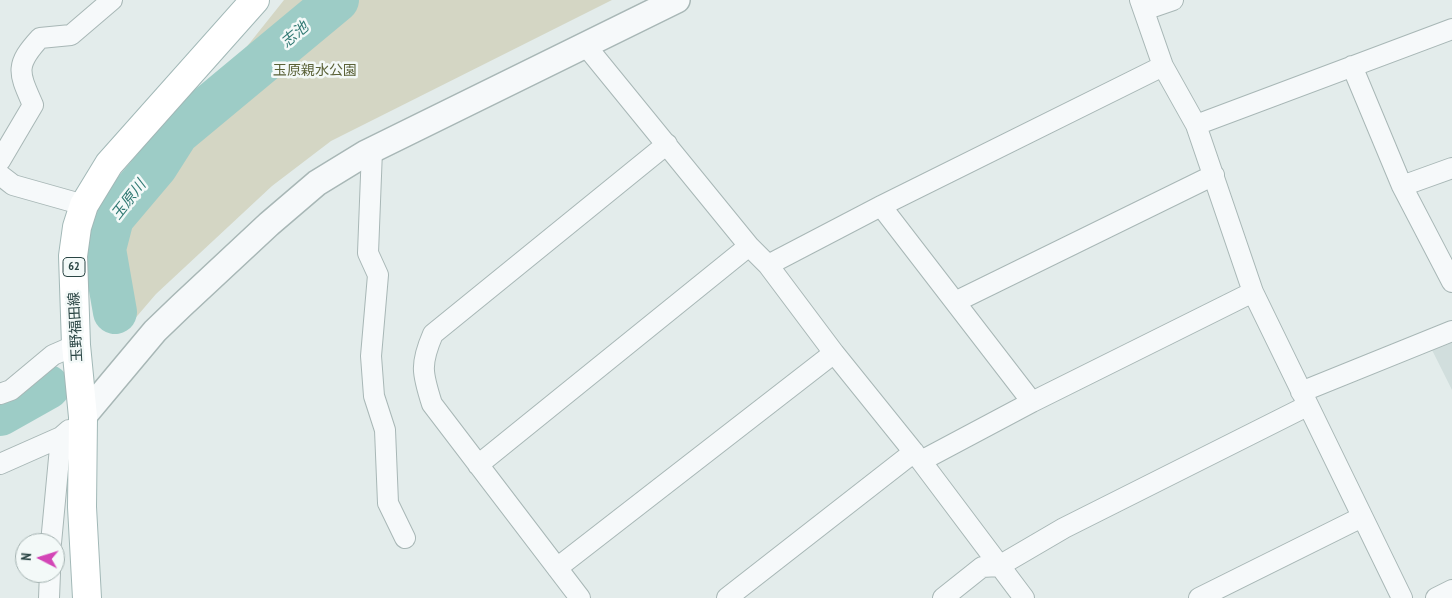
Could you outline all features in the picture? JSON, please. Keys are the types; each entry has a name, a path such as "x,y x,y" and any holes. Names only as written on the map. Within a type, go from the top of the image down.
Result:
{"main road":[{"name":"玉野福田線","path":"87,598 82,508 83,417 76,345 74,256 77,227 84,205 109,164 255,0"}],"street":[{"path":"0,161 33,105 20,76 26,53 40,38 71,35 112,0"},
{"path":"0,464 61,437 83,417 155,332 269,224 317,183 372,150 677,0"},
{"path":"1173,0 1142,5 1164,66 1196,124 1254,292 1304,399 1402,598"},
{"path":"1196,124 1452,29"},
{"path":"586,46 749,246 768,266 834,354 918,457 1024,598"},
{"path":"768,266 881,206 1164,66"},
{"path":"1352,66 1402,186 1452,282"},
{"path":"580,598 432,404 424,378 424,356 433,334 667,144"},
{"path":"372,150 368,252 378,276 371,356 374,396 386,430 388,503 405,538"},
{"path":"1402,186 1452,168"},
{"path":"0,175 13,185 84,205"},
{"path":"955,302 1214,175"},
{"path":"881,206 1032,402"},
{"path":"478,465 749,246"},
{"path":"727,598 918,457 1254,292"},
{"path":"943,598 982,567 999,566 1064,528 1304,399 1452,330"},
{"path":"0,394 10,390 53,355 76,345"},
{"path":"557,568 834,354"},
{"path":"52,533 61,437"},
{"path":"1199,598 1362,516"},
{"path":"49,598 50,583"},
{"path":"1436,598 1452,590"}],"shaded area":[{"path":"1452,338 1452,390 1430,346"}],"green space":[{"name":"玉原親水公園","path":"284,0 612,0 331,141 272,186 156,294 126,329 106,323 92,306 87,265 92,229 114,186 149,143 201,104"}],"waterway":[{"name":"玉原川","path":"115,312 104,249 112,218 156,166 177,133 337,0"},
{"name":"玉原川","path":"0,414 48,387"}],"water label":[{"name":"志池","path":"295,35"}]}
